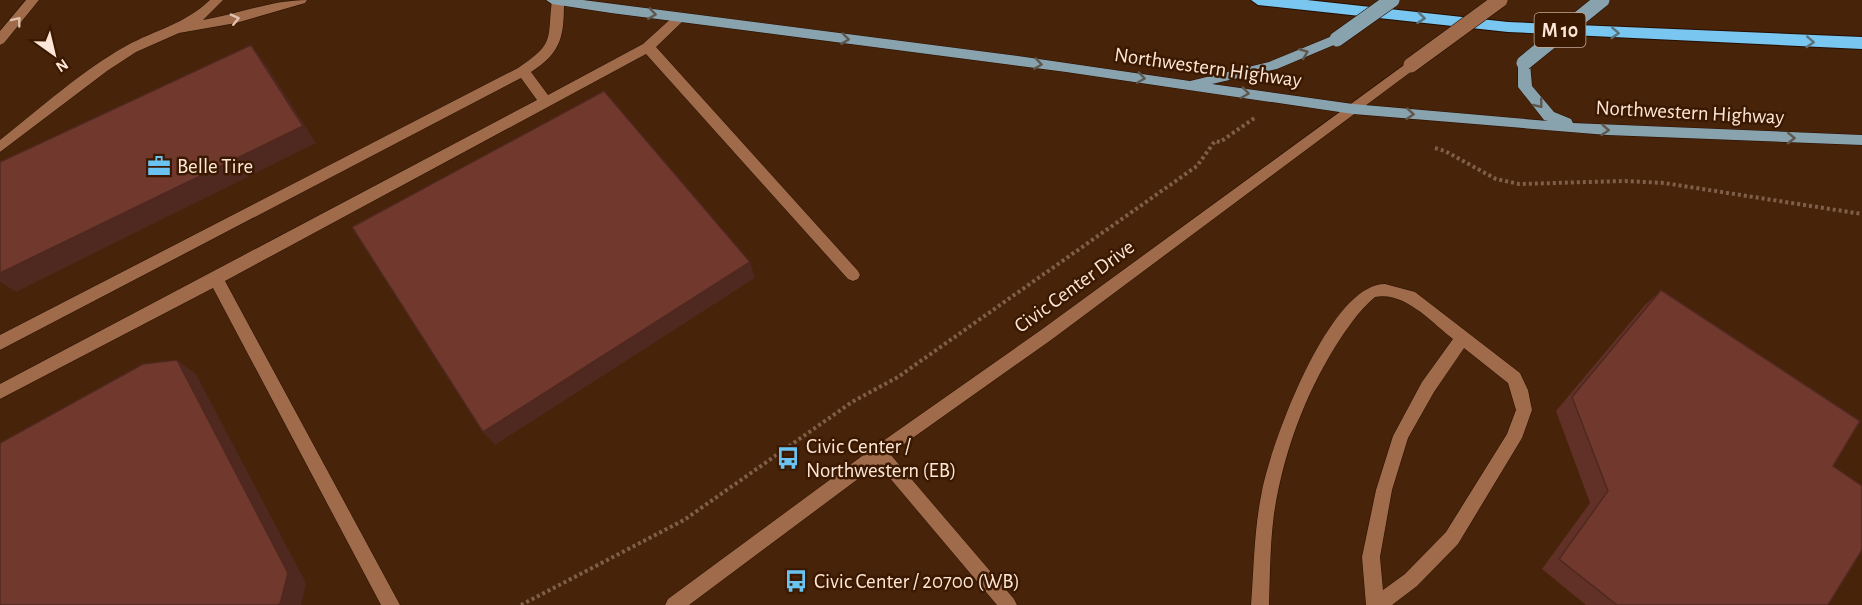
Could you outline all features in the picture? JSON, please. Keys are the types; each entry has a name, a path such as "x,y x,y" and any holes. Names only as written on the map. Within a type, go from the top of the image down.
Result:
{"highway":[{"name":"M 10","path":"1258,0 1508,27 1862,44"}],"main road":[{"name":"Northwestern Highway","path":"555,0 1027,62 1352,108 1577,128 1703,136 1862,140"},
{"path":"1187,85 1272,66 1337,39 1392,0"},
{"path":"1577,128 1549,116 1525,87 1524,63 1602,0"}],"street":[{"path":"0,40 33,0"},
{"path":"0,147 102,68 131,49 177,29 203,14 217,0"},
{"path":"177,29 236,20 302,0"},
{"path":"0,343 523,71 545,57 554,46 558,24 555,0"},
{"name":"Civic Center Drive","path":"674,605 879,453 1046,335 1500,0"},
{"path":"0,392 648,47 679,18"},
{"path":"648,47 853,274"},
{"path":"523,71 545,101"},
{"path":"216,279 391,605"},
{"path":"1260,605 1266,513 1284,442 1301,395 1340,327 1370,293 1379,290 1393,291 1410,297 1463,338 1514,378 1521,390 1524,410 1514,438 1452,538 1411,580 1376,605 1371,557 1384,490 1401,436 1428,387 1463,338"},
{"path":"879,453 1008,605"}],"path":[{"path":"521,605 684,520 852,402 898,377 1197,166 1215,141 1220,142"},
{"path":"1435,148 1445,151 1496,179 1519,184 1626,181 1664,183 1862,214"}],"building":[{"name":"Belle Tire","path":"251,45 303,126 0,273 0,162"},
{"path":"604,91 750,262 483,432 352,227"},
{"path":"1661,290 1860,421 1833,466 1862,486 1862,550 1828,605 1617,605 1559,559 1608,491 1572,397"},
{"path":"177,360 288,573 280,604 0,605 0,443 143,364"}],"place":[{"name":"Belle Tire","path":"159,166"},
{"name":"Civic Center / Northwestern (EB)","path":"788,458"},
{"name":"Civic Center / 20700 (WB)","path":"796,581"}]}
